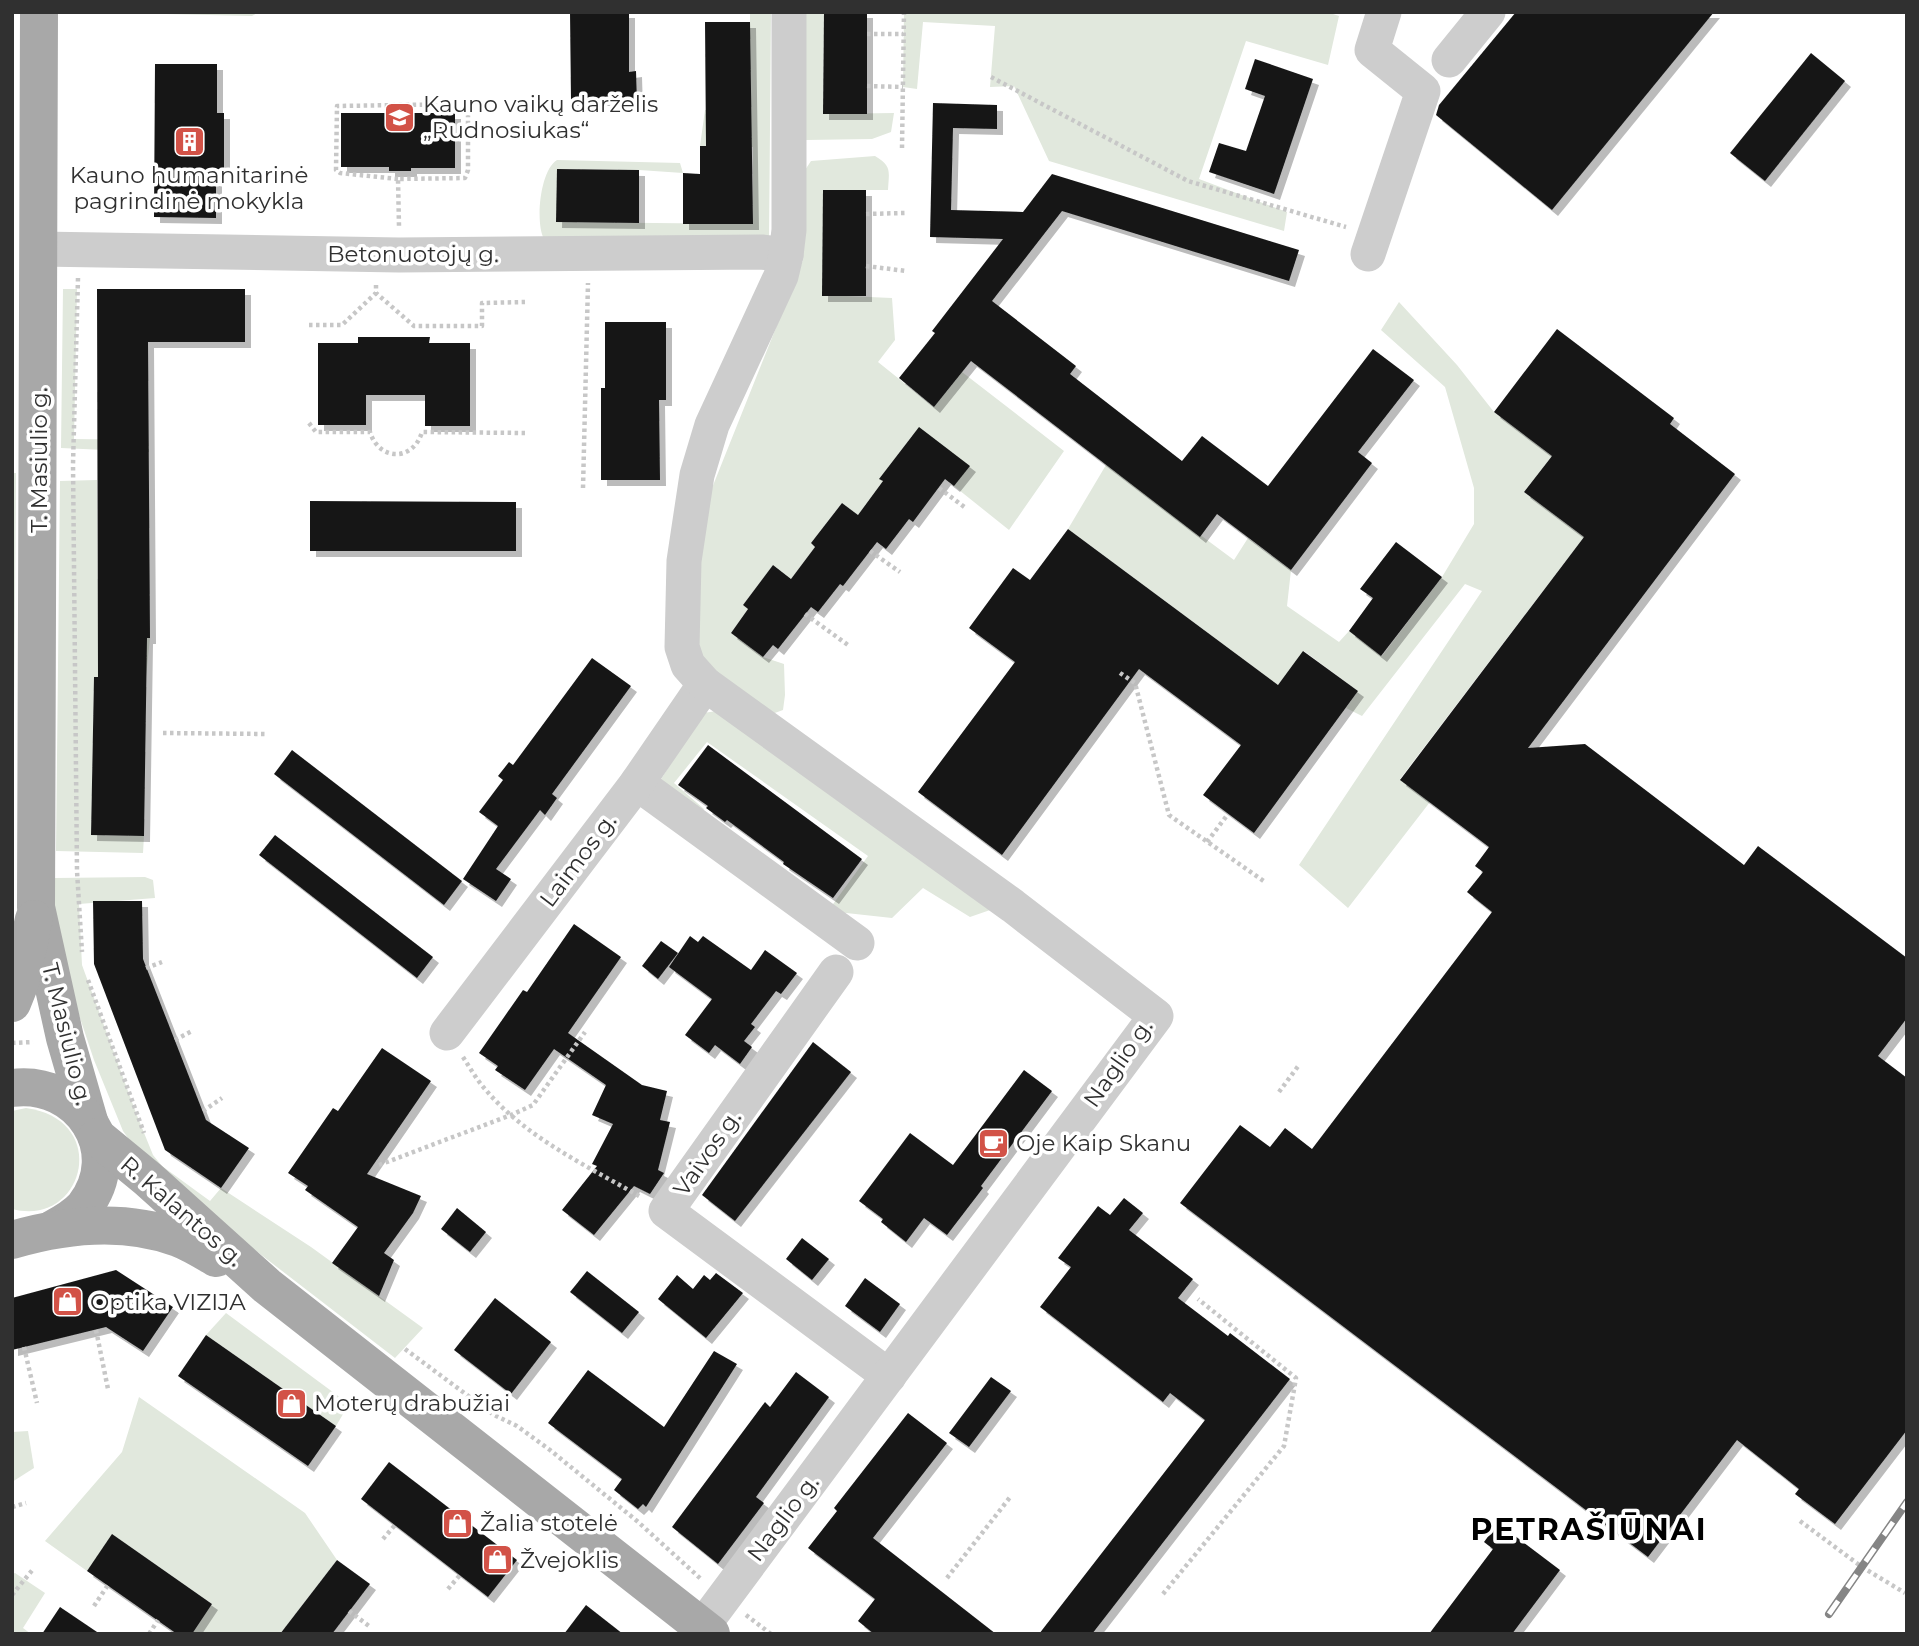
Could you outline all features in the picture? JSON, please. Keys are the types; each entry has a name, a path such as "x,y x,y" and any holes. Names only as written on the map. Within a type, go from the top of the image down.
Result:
{"main road":[{"name":"T. Masiulio g.","path":"12,1003 20,983 36,907 39,12"},
{"name":"T. Masiulio g.","path":"36,907 65,1038 93,1129"},
{"name":"R. Kalantos g.","path":"12,1088 44,1088 77,1106 93,1129 267,1286 712,1619"},
{"name":"R. Kalantos g.","path":"27,1234 69,1220 83,1208 93,1192 99,1174 100,1156 93,1129"},
{"name":"R. Kalantos g.","path":"27,1234 127,1225 164,1233 181,1239 267,1286"}],"street":[{"path":"705,684 688,665 682,647 684,561 697,475 712,425 781,276 786,256 789,230 789,12"},
{"path":"1371,245 1423,91 1372,50 1384,12"},
{"path":"1449,60 1488,12"},
{"name":"Betonuotojų g.","path":"38,249 398,255 761,252 786,256"},
{"name":"Laimos g.","path":"447,1033 637,783 705,684"},
{"name":"Naglio g.","path":"705,684 1003,898 1156,1016 712,1619"},
{"path":"637,783 857,943"},
{"name":"Vaivos g.","path":"836,972 666,1211 889,1376"}],"path":[{"path":"902,148 904,12"},
{"path":"867,34 904,34"},
{"path":"991,77 1188,181 1371,245"},
{"path":"867,86 903,87"},
{"path":"463,104 468,107 468,170 465,178 398,179 340,173 336,170 337,106 463,104"},
{"path":"398,179 398,255"},
{"path":"866,214 905,213"},
{"path":"78,249 73,464 77,871 82,953"},
{"path":"866,267 906,271"},
{"path":"583,488 588,275"},
{"path":"309,326 342,325 376,293 414,326 482,326 482,303 525,302"},
{"path":"309,423 316,432 370,432 377,447 392,454 400,454 415,447 422,432 525,433"},
{"path":"939,488 967,509"},
{"path":"870,551 900,572"},
{"path":"805,614 848,645"},
{"path":"1121,673 1135,683 1169,814 1265,882"},
{"path":"163,733 268,734"},
{"path":"1208,842 1228,814"},
{"path":"146,968 162,962"},
{"path":"87,978 149,1144"},
{"path":"175,1041 192,1031"},
{"path":"379,1164 533,1105 585,1032"},
{"path":"447,1033 484,1089 511,1115 581,1163 666,1211"},
{"path":"1279,1092 1298,1065"},
{"path":"203,1111 222,1098"},
{"path":"1163,1594 1284,1446 1296,1378 1198,1299"},
{"path":"96,1330 108,1389"},
{"path":"398,1344 494,1415 517,1426 550,1450 637,1521 664,1547 712,1619 771,1634"},
{"path":"24,1347 37,1403"},
{"path":"947,1578 1011,1496"},
{"path":"12,1507 26,1503"},
{"path":"1800,1521 1862,1567 1905,1593"},
{"path":"383,1539 395,1525"},
{"path":"12,1595 34,1568"},
{"path":"449,1588 460,1574"},
{"path":"94,1606 108,1586"},
{"path":"349,1611 369,1626"},
{"path":"149,1634 158,1620"}],"shaded area":[{"path":"79,12 259,12 252,16"},
{"path":"750,12 771,12 769,241 544,239 540,221 541,197 547,174 557,160 680,163 683,173 557,169 557,222 753,224 753,147 700,146 705,110 750,109"},
{"path":"802,12 824,12 823,114 894,113 891,132 872,139 806,140"},
{"path":"904,12 1327,12 1339,16 1328,65 1246,41 1199,179 1287,212 1284,231 1049,161 1014,86 990,87 995,26 923,22 917,89 903,87"},
{"path":"875,156 887,166 888,190 823,190 823,295 892,298 895,340 878,362 934,407 962,372 1064,451 1009,530 954,486 912,436 880,478 883,481 858,515 842,503 811,543 815,547 791,579 773,565 743,605 748,609 731,633 763,657 784,664 783,710 772,714 710,671 697,653 692,620 708,498 803,260 805,170 811,161"},
{"path":"63,289 77,289 74,439 148,440 149,452 61,448"},
{"path":"1399,302 1457,365 1494,412 1552,456 1524,492 1584,537 1400,779 1430,802 1348,908 1299,865 1482,591 1465,584 1362,716 1346,708 1358,691 1304,651 1278,685 1068,529 1106,465 1234,560 1248,538 1291,570 1287,606 1339,642 1349,631 1382,656 1442,577 1474,524 1474,488 1445,387 1381,330"},
{"path":"12,473 16,473 13,848 12,848"},
{"path":"97,480 98,637 150,638 146,677 94,677 91,835 144,836 143,853 56,851 60,481"},
{"path":"717,711 993,909 970,917 923,888 892,918 828,911 868,856 707,742 674,783 704,809 698,818 658,784 703,713"},
{"path":"145,877 153,880 155,898 79,904 82,965 153,1155 162,1166 210,1201 221,1188 311,1247 423,1328 395,1358 168,1183 143,1159 123,1131 94,1060 64,970 54,924 55,878"},
{"path":"26,1108 53,1117 70,1132 78,1150 78,1170 71,1189 57,1203 37,1211 12,1209 12,1111"},
{"path":"226,1313 349,1404 336,1426 206,1335"},
{"path":"139,1397 305,1513 337,1560 280,1634 192,1634 212,1604 113,1535 87,1571 45,1541 122,1452"},
{"path":"28,1431 34,1468 12,1482 12,1432"},
{"path":"15,1573 45,1593 23,1628 31,1634 12,1634 12,1574"}],"building":[{"path":"570,12 629,12 629,72 636,71 637,104 609,104 609,100 571,100"},
{"path":"824,12 867,12 867,114 823,114"},
{"path":"1516,12 1714,12 1552,210 1436,115 1439,105"},
{"path":"705,22 750,22 753,224 683,224 683,173 700,174 700,146 706,146"},
{"path":"1811,53 1845,81 1765,181 1730,153"},
{"path":"1255,59 1313,79 1274,194 1209,172 1219,143 1246,151 1265,96 1245,89"},
{"name":"Kauno humanitarinė pagrindinė mokykla","path":"155,64 217,64 217,113 224,113 224,169 216,169 216,218 154,217"},
{"path":"933,103 997,105 997,129 953,128 951,210 1023,212 1052,174 1299,250 1289,281 1062,211 992,301 1076,366 1070,374 1182,461 1202,436 1268,486 1373,349 1414,380 1358,452 1372,463 1291,570 1217,514 1200,537 971,361 934,407 899,378 1003,239 930,237"},
{"path":"341,113 455,113 455,168 389,171 389,167 341,167"},
{"path":"557,169 639,170 639,223 556,222"},
{"path":"823,190 866,190 866,296 822,296"},
{"path":"97,289 245,289 245,342 148,342 150,638 147,638 144,836 91,835 94,677 98,677"},
{"path":"605,322 666,322 666,400 659,400 660,480 601,480 601,388 605,388"},
{"path":"1557,329 1674,418 1670,424 1735,474 1528,748 1585,744 1744,865 1758,846 1907,958 1907,1018 1878,1056 1907,1078 1907,1430 1835,1524 1795,1494 1799,1489 1737,1440 1648,1557 1180,1203 1240,1125 1270,1147 1285,1128 1312,1149 1492,912 1467,892 1483,872 1475,866 1489,847 1400,780 1584,537 1524,492 1552,456 1494,412"},
{"path":"358,337 430,337 429,343 470,343 470,426 425,426 425,395 366,395 366,425 318,425 318,343 358,343"},
{"path":"919,427 970,466 954,486 945,479 913,522 909,519 886,549 877,542 843,586 840,584 818,612 811,607 778,649 773,645 763,657 731,633 748,609 743,605 773,565 791,579 815,547 811,543 842,503 858,515 883,481 879,479"},
{"path":"310,501 516,502 516,551 310,551"},
{"path":"1068,529 1278,685 1303,651 1358,691 1254,833 1203,795 1241,745 1139,669 1002,855 918,792 1015,662 969,628 1013,568 1030,580"},
{"path":"1396,542 1442,577 1381,656 1349,631 1373,598 1360,589"},
{"path":"592,658 631,686 552,794 557,798 545,815 540,810 496,869 511,879 496,901 463,879 498,826 479,812 503,780 498,776 509,762 513,765"},
{"path":"708,745 862,859 833,898 783,864 784,862 727,820 725,822 678,785"},
{"path":"292,750 462,881 444,905 274,774"},
{"path":"275,835 433,957 417,978 259,855"},
{"path":"93,901 142,901 143,959 206,1120 249,1148 221,1188 165,1150 94,964"},
{"path":"574,924 621,957 568,1033 642,1085 667,1091 660,1120 670,1122 658,1170 664,1173 650,1194 634,1186 594,1235 562,1210 597,1166 592,1164 613,1124 592,1115 606,1085 554,1049 525,1090 495,1070 498,1066 479,1053 523,990 527,992"},
{"path":"690,936 698,942 703,936 751,970 765,950 797,973 781,994 776,991 751,1024 755,1027 744,1041 752,1047 740,1064 715,1045 709,1053 685,1035 712,999 669,967"},
{"path":"661,941 678,953 658,979 642,966"},
{"path":"813,1042 851,1072 735,1221 702,1195"},
{"path":"382,1048 431,1081 367,1174 421,1196 413,1213 384,1253 394,1260 379,1296 332,1263 358,1227 305,1190 308,1186 288,1173 333,1108 338,1111"},
{"path":"1024,1070 1052,1091 947,1235 924,1218 906,1242 881,1222 883,1219 859,1201 910,1133 953,1165"},
{"path":"1124,1198 1143,1213 1129,1230 1193,1279 1178,1298 1228,1336 1230,1333 1290,1379 1092,1634 1039,1634 1205,1420 1170,1393 1163,1402 1040,1307 1071,1267 1058,1258 1098,1206 1110,1215"},
{"path":"457,1208 486,1232 470,1252 441,1229"},
{"path":"802,1238 829,1259 812,1280 786,1259"},
{"path":"116,1270 173,1307 143,1351 106,1327 12,1350 12,1298"},
{"path":"587,1271 639,1312 622,1333 570,1292"},
{"path":"716,1273 743,1293 706,1338 658,1299 677,1275 693,1289 704,1275 710,1280"},
{"path":"865,1278 900,1304 880,1332 845,1306"},
{"path":"495,1298 551,1342 511,1394 454,1350"},
{"path":"206,1335 336,1426 308,1466 178,1376"},
{"path":"714,1351 737,1364 646,1507 643,1504 638,1509 614,1490 622,1479 548,1423 588,1370 664,1427"},
{"path":"796,1372 829,1397 756,1497 764,1503 718,1564 672,1527 765,1402 770,1407"},
{"path":"991,1377 1011,1391 969,1447 949,1433"},
{"path":"908,1413 947,1443 873,1538 996,1634 874,1634 858,1621 875,1599 808,1548 837,1511 834,1508"},
{"path":"389,1462 517,1560 488,1597 361,1499"},
{"path":"1498,1523 1560,1570 1512,1634 1429,1634 1493,1549 1484,1542"},
{"path":"112,1534 212,1604 192,1634 177,1634 87,1571"},
{"path":"337,1560 370,1584 332,1634 280,1634"},
{"path":"586,1605 623,1634 564,1634"},
{"path":"60,1607 100,1634 42,1634"}],"railway":[{"path":"1829,1614 1907,1502"}],"place":[{"name":"Kauno vaikų darželis „Rudnosiukas“","path":"400,117"},
{"name":"Kauno humanitarinė pagrindinė mokykla","path":"189,141"},
{"name":"Oje Kaip Skanu","path":"993,1143"},
{"name":"Optika VIZIJA","path":"67,1302"},
{"name":"Moterų drabužiai","path":"291,1403"},
{"name":"Žalia stotelė","path":"457,1523"},
{"name":"Žvejoklis","path":"497,1560"}],"district":[{"name":"PETRAŠIŪNAI","path":"1589,1529"}]}
